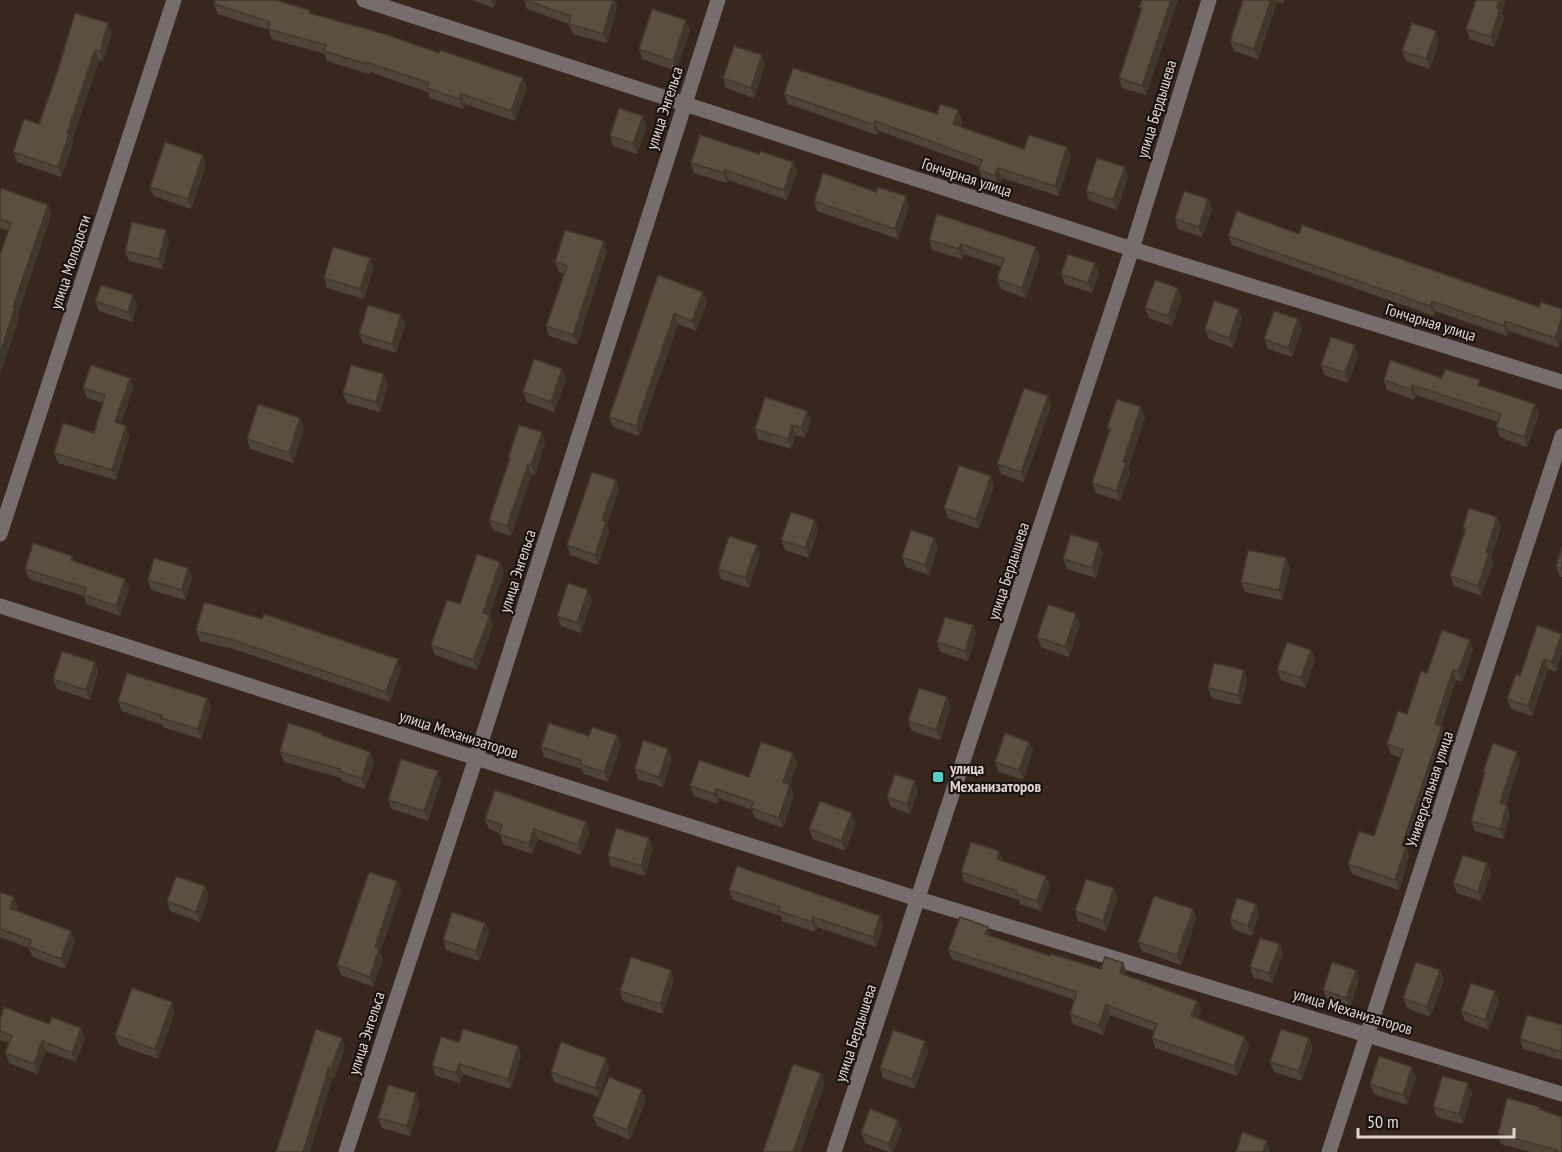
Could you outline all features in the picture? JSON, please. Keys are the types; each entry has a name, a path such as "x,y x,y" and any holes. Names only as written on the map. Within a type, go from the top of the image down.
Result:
{"street":[{"name":"улица Молодости","path":"0,534 174,0"},
{"name":"Гончарная улица","path":"364,0 1132,249 1562,382"},
{"name":"улица Энгельса","path":"346,1152 476,758 718,0"},
{"name":"улица Бердышева","path":"834,1152 1132,249 1209,0"},
{"name":"Универсальная улица","path":"1329,1152 1369,1035 1562,436"},
{"name":"улица Механизаторов","path":"0,606 918,899 1562,1094"}],"building":[{"path":"215,0 275,0 310,10 309,13 388,35 439,53 440,50 523,78 511,111 461,94 459,99 427,88 429,83 324,51 326,45 268,29 270,22 214,4"},
{"path":"525,0 613,0 603,34 569,24 571,16"},
{"path":"1142,0 1171,0 1142,86 1119,78 1142,8 1139,7"},
{"path":"1243,0 1271,0 1254,49 1230,41"},
{"path":"1476,0 1499,0 1497,8 1500,9 1491,37 1466,29"},
{"path":"652,9 686,20 673,61 639,49"},
{"path":"75,13 108,23 100,52 95,50 58,167 13,152 24,119 39,124"},
{"path":"1412,23 1436,31 1426,59 1402,51"},
{"path":"734,46 762,55 751,88 723,78"},
{"path":"793,68 937,114 940,104 958,110 953,124 1024,149 1029,135 1067,147 1055,186 998,168 995,176 979,170 982,160 875,121 874,125 784,94"},
{"path":"619,108 643,116 633,144 610,136"},
{"path":"700,135 793,162 784,190 725,170 724,173 691,163"},
{"path":"165,142 203,155 188,199 150,187"},
{"path":"1097,158 1125,167 1113,200 1086,191"},
{"path":"823,173 876,192 878,187 906,196 895,229 814,201"},
{"path":"1,188 48,205 13,307 15,308 0,353 0,255 11,223 0,219"},
{"path":"1184,191 1208,199 1199,227 1175,219"},
{"path":"1237,211 1299,234 1302,225 1539,307 1541,302 1562,309 1562,318 1555,338 1505,321 1504,326 1432,301 1430,306 1228,236"},
{"path":"937,214 1036,247 1022,288 997,279 1004,259 961,244 959,249 929,240"},
{"path":"132,222 166,230 159,259 125,251"},
{"path":"565,230 604,241 573,335 546,326 567,266 555,262"},
{"path":"333,247 370,258 360,289 324,278"},
{"path":"1068,254 1095,263 1088,283 1061,274"},
{"path":"658,275 703,292 692,321 674,314 636,426 609,417"},
{"path":"1155,280 1178,288 1168,316 1145,308"},
{"path":"101,285 133,295 128,312 95,301"},
{"path":"1214,301 1239,309 1229,338 1205,329"},
{"path":"368,305 401,315 392,344 359,334"},
{"path":"1274,311 1298,319 1288,348 1264,339"},
{"path":"1331,337 1355,345 1345,373 1321,365"},
{"path":"534,359 562,369 551,402 523,392"},
{"path":"1390,360 1442,378 1445,369 1480,380 1478,385 1535,404 1524,437 1496,427 1501,414 1412,385 1411,390 1384,380"},
{"path":"91,365 130,378 115,422 126,426 112,470 54,453 63,423 94,433 105,395 83,388"},
{"path":"351,365 384,374 376,402 343,393"},
{"path":"1024,388 1048,396 1021,472 997,464"},
{"path":"765,397 807,411 801,428 792,425 788,439 755,429"},
{"path":"1117,399 1141,407 1116,491 1092,483 1110,429 1107,428"},
{"path":"258,404 300,418 289,453 247,439"},
{"path":"519,425 542,432 531,465 528,464 507,526 489,520"},
{"path":"959,465 991,476 976,519 944,508"},
{"path":"592,472 616,480 602,520 606,522 595,555 567,545"},
{"path":"1469,508 1497,517 1486,552 1489,553 1478,586 1450,576 1466,528 1463,527"},
{"path":"791,512 815,520 805,548 781,540"},
{"path":"911,530 934,538 925,565 902,557"},
{"path":"1071,534 1099,543 1092,568 1063,559"},
{"path":"729,536 757,545 745,578 718,569"},
{"path":"33,543 72,556 71,560 125,579 116,606 84,595 86,588 25,569"},
{"path":"1562,547 1562,568 1556,567"},
{"path":"1248,550 1286,558 1279,590 1241,582"},
{"path":"477,554 500,562 483,613 490,615 473,660 431,645 447,600 460,604"},
{"path":"154,558 188,568 182,590 148,580"},
{"path":"568,583 588,590 577,623 557,616"},
{"path":"204,602 262,619 264,614 398,659 386,692 230,639 196,631"},
{"path":"1048,604 1076,614 1065,647 1037,637"},
{"path":"945,617 973,625 965,651 937,642"},
{"path":"1537,625 1562,634 1552,662 1544,659 1528,706 1507,699 1516,674 1520,676"},
{"path":"1442,630 1470,640 1458,672 1453,670 1435,724 1442,726 1402,845 1406,847 1395,880 1348,864 1359,831 1374,836 1403,750 1387,744 1398,711 1407,714 1421,671 1427,673"},
{"path":"1287,642 1311,650 1301,678 1277,670"},
{"path":"62,651 95,662 86,690 53,679"},
{"path":"1214,663 1244,670 1238,695 1208,688"},
{"path":"127,673 207,698 198,729 161,718 162,716 118,701"},
{"path":"919,688 947,697 936,730 908,721"},
{"path":"288,723 370,752 362,779 339,771 340,769 280,752"},
{"path":"549,723 589,736 592,727 617,735 604,772 580,764 581,760 541,747"},
{"path":"1005,733 1029,742 1019,770 995,762"},
{"path":"643,740 668,749 659,777 635,769"},
{"path":"761,742 793,753 783,782 790,785 779,818 751,808 754,802 716,789 714,794 690,786 699,760 749,777"},
{"path":"1493,743 1517,752 1500,803 1507,805 1500,829 1471,821"},
{"path":"401,759 438,771 424,811 388,800"},
{"path":"895,774 915,781 907,804 887,797"},
{"path":"495,790 586,822 578,845 534,829 529,844 499,834 502,825 485,819"},
{"path":"820,801 852,813 841,841 809,829"},
{"path":"616,828 649,838 641,866 608,856"},
{"path":"971,842 999,851 997,859 1046,876 1037,901 1016,894 1017,891 961,872"},
{"path":"1463,855 1487,863 1478,892 1453,883"},
{"path":"737,866 880,916 873,937 813,917 812,922 779,911 780,907 729,890"},
{"path":"369,872 397,881 375,947 379,949 370,977 337,965"},
{"path":"176,876 205,886 196,912 167,901"},
{"path":"1086,879 1114,888 1103,921 1075,911"},
{"path":"0,892 14,897 10,908 71,931 61,959 29,947 31,940 0,929"},
{"path":"1154,896 1193,909 1177,955 1138,942"},
{"path":"1237,898 1256,904 1248,926 1230,919"},
{"path":"452,912 485,923 476,951 443,940"},
{"path":"960,917 988,927 985,934 1050,956 1051,954 1101,969 1105,957 1123,963 1120,973 1197,1001 1191,1016 1245,1037 1234,1066 1152,1038 1157,1024 1106,1005 1099,1025 1070,1014 1077,992 948,950"},
{"path":"1260,938 1280,944 1269,973 1250,967"},
{"path":"631,957 671,970 660,1004 620,991"},
{"path":"1332,962 1356,970 1346,998 1323,990"},
{"path":"1416,962 1440,970 1427,1007 1403,998"},
{"path":"1471,983 1495,991 1485,1020 1461,1011"},
{"path":"132,988 172,1002 155,1049 115,1035"},
{"path":"4,1007 49,1024 52,1017 81,1028 72,1053 42,1041 34,1064 5,1053 12,1036 0,1031 0,1019"},
{"path":"1527,1015 1562,1025 1562,1052 1520,1039"},
{"path":"316,1029 342,1038 331,1068 329,1067 303,1152 276,1152"},
{"path":"463,1029 518,1046 508,1079 459,1064 456,1073 432,1066 441,1037 459,1042"},
{"path":"1281,1029 1309,1038 1299,1071 1270,1062"},
{"path":"893,1030 925,1041 912,1079 880,1068"},
{"path":"561,1042 606,1058 595,1088 551,1072"},
{"path":"1379,1056 1412,1067 1403,1095 1370,1084"},
{"path":"793,1064 821,1073 793,1152 763,1152"},
{"path":"1442,1076 1468,1083 1459,1114 1433,1107"},
{"path":"609,1077 642,1090 627,1130 593,1116"},
{"path":"388,1085 416,1093 407,1126 378,1118"},
{"path":"1507,1098 1540,1107 1539,1109 1562,1117 1562,1152 1498,1134"},
{"path":"870,1109 898,1120 889,1144 861,1133"},
{"path":"1242,1132 1267,1141 1263,1152 1236,1152"}],"place":[{"name":"улица Механизаторов","path":"938,777"}]}
